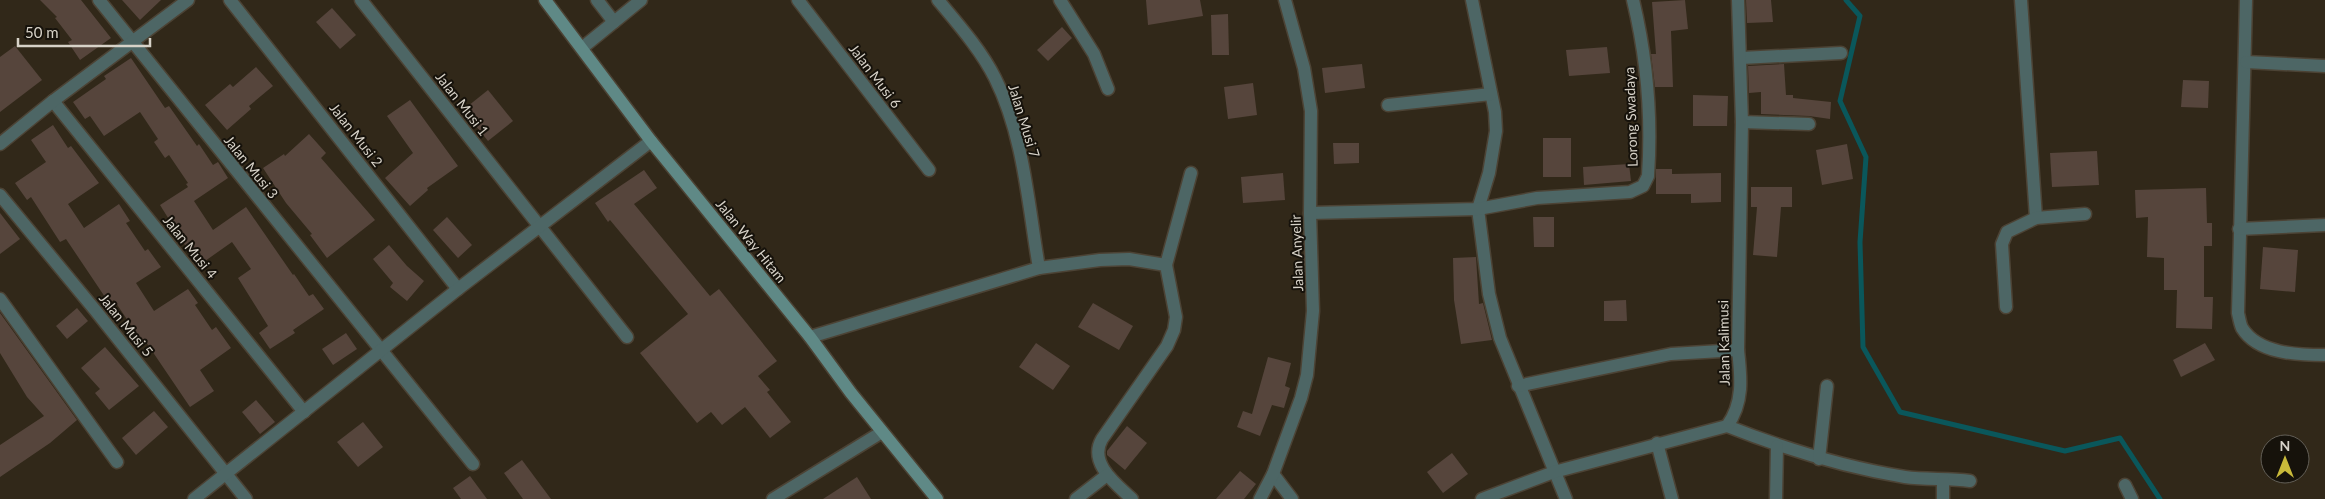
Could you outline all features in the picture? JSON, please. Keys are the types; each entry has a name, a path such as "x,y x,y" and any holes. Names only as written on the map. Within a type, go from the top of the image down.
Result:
{"street":[{"name":"Jalan Musi 3","path":"99,0 473,464"},
{"path":"0,144 52,101 188,0"},
{"name":"Jalan Musi 2","path":"230,0 458,290"},
{"name":"Jalan Musi 1","path":"361,0 627,337"},
{"name":"Jalan Way Hitam","path":"545,0 651,141 810,337 851,394 937,499"},
{"path":"597,0 614,22"},
{"path":"582,48 641,0"},
{"name":"Jalan Musi 6","path":"798,0 929,170"},
{"name":"Jalan Musi 7","path":"938,0 982,57 995,77 1003,98 1022,160 1039,268"},
{"path":"1060,0 1094,54 1108,89"},
{"name":"Jalan Anyelir","path":"1260,499 1273,474 1308,375 1313,311 1310,213 1312,129 1309,92 1285,0"},
{"path":"1472,0 1491,94 1496,130 1489,173 1478,209 1489,294 1500,338 1518,386 1566,499"},
{"name":"Lorong Swadaya","path":"1478,209 1538,198 1630,192 1647,182 1649,98 1642,44 1633,0"},
{"name":"Jalan Kalimusi","path":"1727,426 1739,407 1741,374 1738,350 1742,122 1738,0"},
{"path":"2021,0 2036,218"},
{"path":"2246,0 2246,62 2239,229 2238,313 2242,328 2263,346 2308,355 2325,355"},
{"path":"1741,58 1841,53"},
{"path":"2246,62 2325,66"},
{"path":"1388,105 1491,94"},
{"name":"Jalan Musi 4","path":"52,101 304,412"},
{"path":"1742,122 1809,124"},
{"path":"194,499 226,476 380,351 651,141"},
{"path":"1132,499 1106,475 1099,458 1099,444 1167,346 1174,330 1176,317 1166,265 1191,174"},
{"name":"Jalan Musi 5","path":"0,195 95,310 246,499"},
{"path":"1310,213 1478,209"},
{"path":"2006,307 2003,238 2009,230 2036,218 2085,214"},
{"path":"2239,229 2325,225"},
{"path":"810,337 1039,268 1100,260 1129,259 1166,265"},
{"path":"0,299 117,462"},
{"path":"1518,386 1670,354 1738,350"},
{"path":"1819,459 1827,386"},
{"path":"1482,499 1554,472 1727,426 1778,446 1819,459 1906,477 1970,481"},
{"path":"773,499 882,432"},
{"path":"1657,444 1672,499"},
{"path":"1776,499 1778,446"},
{"path":"1273,474 1292,499"},
{"path":"1076,499 1106,475"},
{"path":"1943,480 1943,499"},
{"path":"2125,485 2132,499"}],"building":[{"path":"40,0 81,0 111,38 80,60 68,42 72,40 55,18 57,17"},
{"path":"122,0 161,0 140,20"},
{"path":"1146,0 1200,0 1203,16 1148,25"},
{"path":"1685,0 1688,29 1671,31 1673,87 1655,87 1651,54 1656,54 1652,2"},
{"path":"1746,0 1771,0 1773,22 1747,23"},
{"path":"332,8 356,35 340,49 316,22"},
{"path":"1228,14 1229,55 1212,55 1211,15"},
{"path":"1062,27 1072,38 1048,61 1037,50"},
{"path":"15,46 42,80 0,112 0,57"},
{"path":"1607,47 1610,73 1569,76 1566,50"},
{"path":"131,58 165,108 169,106 197,146 199,144 213,165 218,162 228,178 194,201 213,230 246,207 309,296 313,294 324,309 293,330 295,333 270,349 259,333 268,326 238,278 251,269 232,242 198,266 160,205 188,187 186,184 188,183 169,155 165,158 154,142 158,139 140,112 104,136 90,116 85,119 73,102 106,79 104,76"},
{"path":"1362,64 1365,88 1325,93 1322,68"},
{"path":"1784,64 1786,95 1793,95 1793,98 1831,102 1830,119 1761,114 1761,92 1749,93 1748,66"},
{"path":"256,67 273,86 249,106 251,109 227,130 205,105 230,84 233,87"},
{"path":"2183,80 2209,81 2208,108 2181,107"},
{"path":"1253,83 1257,115 1228,119 1224,87"},
{"path":"488,90 513,121 488,141 463,110"},
{"path":"1693,95 1728,96 1727,126 1693,126"},
{"path":"410,100 458,166 427,188 428,190 410,206 385,178 413,153 387,116"},
{"path":"53,125 68,148 71,146 99,183 68,204 84,228 119,204 130,221 126,223 145,251 148,249 161,267 136,283 154,311 188,289 198,303 195,305 212,330 216,327 231,348 200,370 214,391 190,407 146,342 139,346 128,330 132,327 114,300 109,303 66,239 60,242 31,197 27,200 15,183 46,162 31,140"},
{"path":"309,134 326,153 321,158 375,220 327,258 310,235 312,234 286,203 263,168 284,154 285,156"},
{"path":"1543,138 1571,138 1571,177 1543,177"},
{"path":"1333,143 1359,143 1359,163 1334,164"},
{"path":"1847,144 1853,179 1822,185 1816,150"},
{"path":"2097,151 2099,185 2052,187 2050,153"},
{"path":"1629,164 1631,181 1584,185 1583,167"},
{"path":"1656,169 1672,169 1672,174 1721,173 1721,202 1691,203 1691,194 1656,194"},
{"path":"644,170 657,188 634,204 710,296 719,289 777,361 758,376 770,390 767,392 791,422 770,438 745,407 722,425 711,412 697,423 640,353 688,314 610,220 608,222 595,203"},
{"path":"1283,173 1285,200 1243,203 1241,177"},
{"path":"1751,187 1792,187 1792,207 1781,207 1777,257 1753,255 1757,207 1751,207"},
{"path":"2206,188 2207,223 2212,223 2212,246 2204,246 2204,297 2213,297 2212,329 2176,328 2177,290 2164,290 2164,258 2147,257 2148,217 2136,218 2135,190"},
{"path":"0,213 20,239 0,254"},
{"path":"447,217 472,245 458,258 433,230"},
{"path":"1533,217 1554,217 1554,247 1534,247"},
{"path":"389,245 407,266 424,281 407,301 390,287 393,283 373,259"},
{"path":"2263,247 2298,250 2295,292 2260,289"},
{"path":"1476,257 1479,304 1483,303 1492,340 1461,344 1454,300 1453,258"},
{"path":"1626,300 1627,321 1604,321 1604,301"},
{"path":"1093,303 1133,326 1119,350 1078,327"},
{"path":"77,308 88,321 67,339 56,326"},
{"path":"0,313 77,420 50,443 0,477 0,445 44,416 27,397 0,353"},
{"path":"346,333 357,349 333,365 322,349"},
{"path":"1036,343 1070,366 1053,390 1019,367"},
{"path":"2205,343 2215,360 2181,377 2173,360"},
{"path":"105,347 139,386 109,410 95,393 100,389 81,368"},
{"path":"1268,357 1291,363 1285,386 1290,388 1284,408 1272,405 1260,436 1237,427 1243,411 1252,414"},
{"path":"256,400 275,422 260,434 242,412"},
{"path":"154,411 168,427 136,455 122,438"},
{"path":"363,422 383,447 358,467 337,442"},
{"path":"1127,426 1147,443 1125,470 1107,455 1107,451"},
{"path":"1452,453 1468,474 1443,493 1427,472"},
{"path":"522,460 551,499 523,499 504,473"},
{"path":"1240,471 1256,484 1244,499 1216,499"},
{"path":"470,476 487,499 461,499 453,488"},
{"path":"857,477 871,499 823,499"}],"waterway":[{"path":"1846,0 1860,16 1840,101 1866,157 1860,242 1863,347 1900,412 2065,451 2120,438 2160,499"}]}
